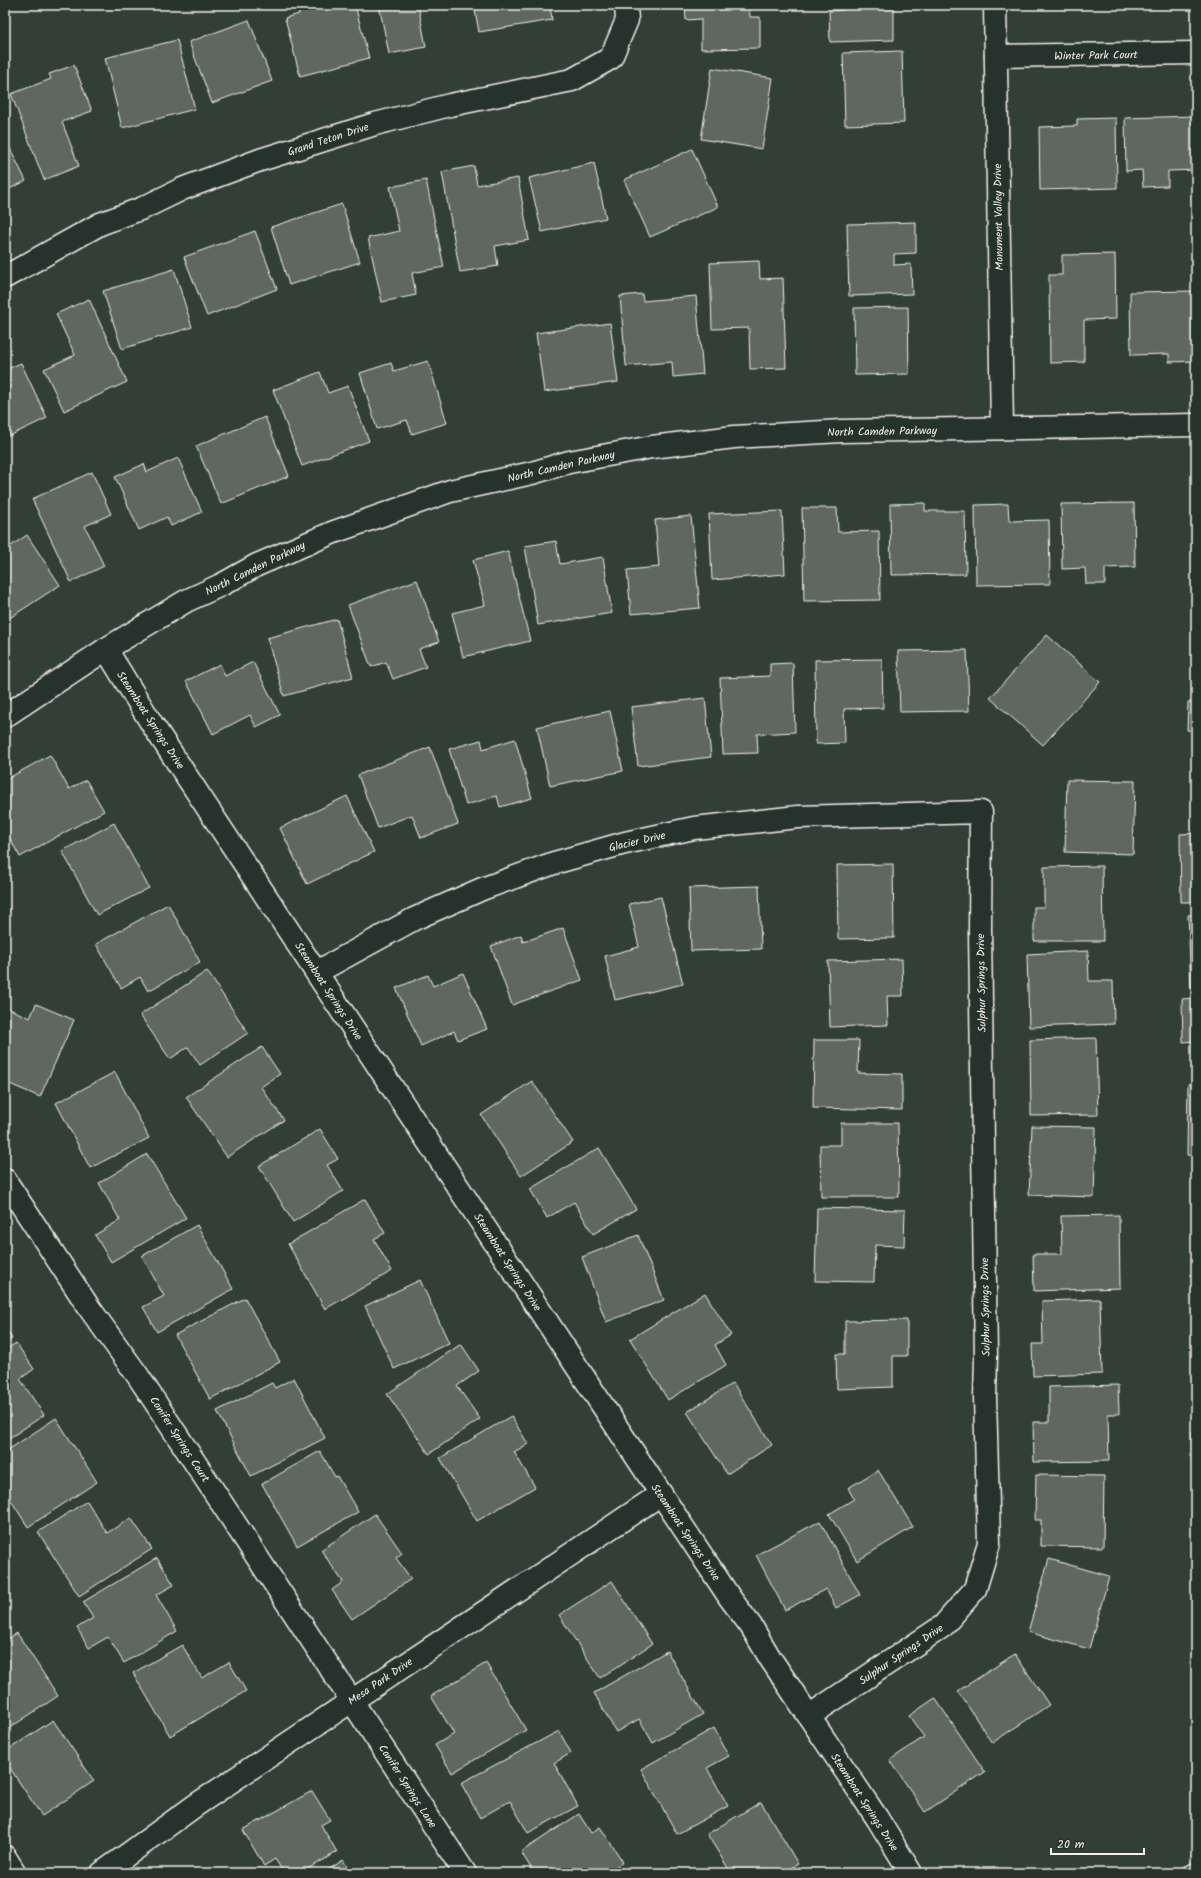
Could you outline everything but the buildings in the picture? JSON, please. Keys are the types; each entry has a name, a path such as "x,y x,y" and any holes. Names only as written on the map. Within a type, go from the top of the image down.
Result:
{"street":[{"name":"Grand Teton Drive","path":"5,277 100,224 142,208 182,189 260,160 375,124 450,105 572,80 611,58 627,20 626,5"},
{"name":"Monument Valley Drive","path":"995,5 1002,428"},
{"name":"Winter Park Court","path":"996,56 1196,53"},
{"name":"North Camden Parkway","path":"5,716 106,649 186,601 223,584 257,565 334,532 450,491 532,473 569,462 667,445 734,437 842,431 1196,425"},
{"name":"Steamboat Springs Drive","path":"106,649 152,724 661,1494 730,1598 752,1626 770,1658 877,1818 911,1873"},
{"name":"Glacier Drive","path":"317,972 414,919 482,889 554,864 625,843 694,828 798,817 981,812"},
{"name":"Sulphur Springs Drive","path":"809,1716 943,1626 975,1589 989,1543 990,1513 984,1397 986,1357 980,930 981,812"},
{"name":"Conifer Springs Court","path":"5,1180 90,1309 138,1376 351,1700"},
{"name":"Mesa Park Drive","path":"102,1873 196,1805 661,1494"},
{"name":"Conifer Springs Lane","path":"351,1700 465,1873"},
{"path":"5,1858 15,1873"}],"lane":[{"path":"1188,1873 1196,1868"}]}
